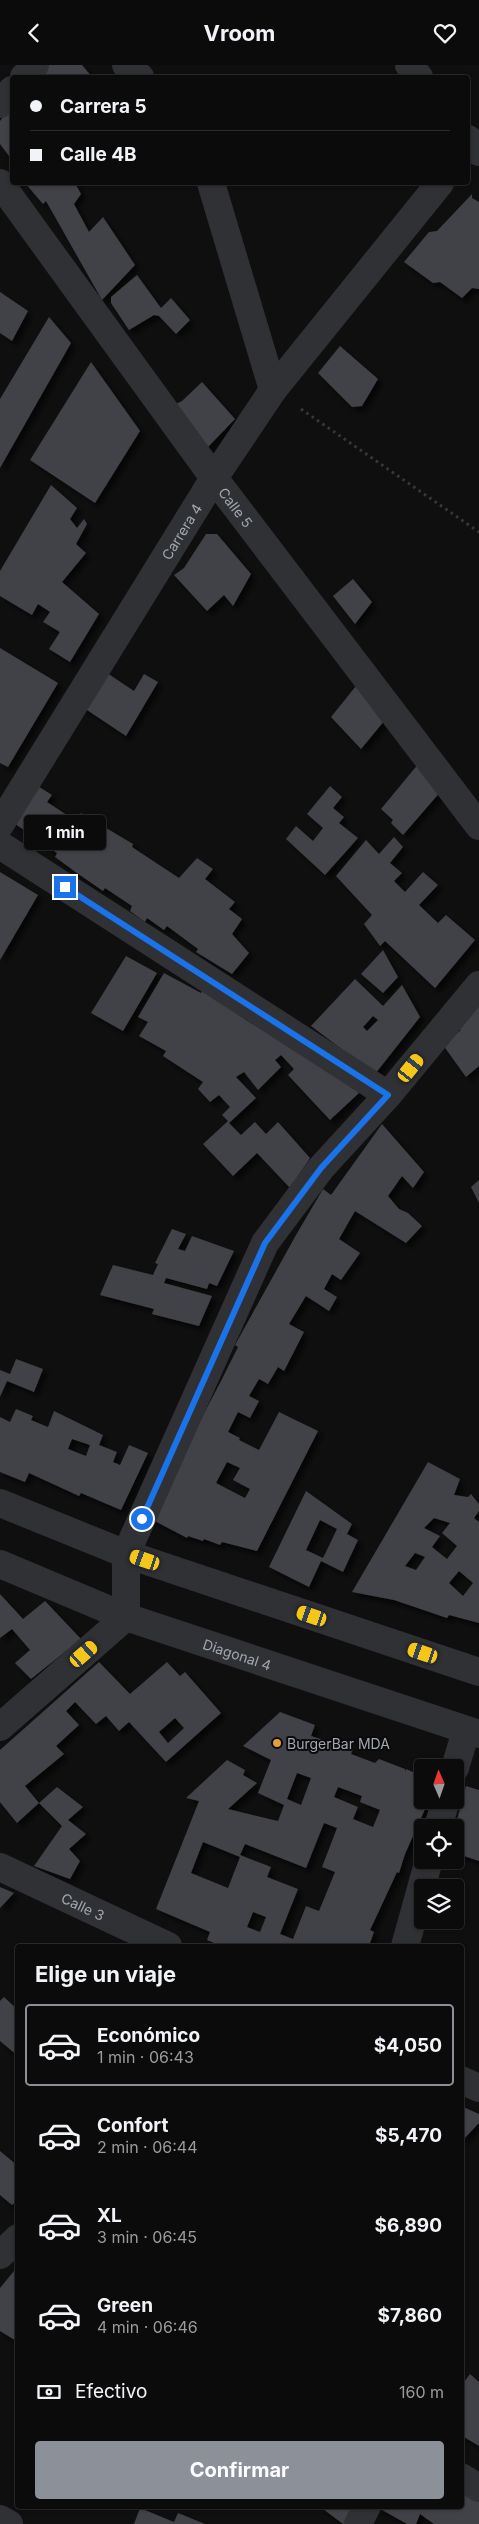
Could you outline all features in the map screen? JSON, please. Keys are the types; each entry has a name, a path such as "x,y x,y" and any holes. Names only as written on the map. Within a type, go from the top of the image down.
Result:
{"street":[{"path":"26,75 35,65"},
{"path":"126,65 138,75"},
{"path":"0,104 10,92"},
{"name":"Calle 5","path":"0,183 214,478 479,826"},
{"path":"212,185 273,390"},
{"name":"Carrera 4","path":"0,825 214,478 273,390 438,185"},
{"path":"0,845 388,1095"},
{"path":"0,1727 126,1617 126,1554 265,1243 321,1168 388,1095 479,985"},
{"path":"0,1503 126,1554 479,1672"},
{"name":"Diagonal 4","path":"0,1564 126,1617 472,1732"},
{"path":"459,1759 472,1732"},
{"name":"Calle 3","path":"0,1867 164,1944"},
{"path":"406,1944 426,1869"},
{"path":"464,2081 479,2088"},
{"path":"0,2255 15,2241"},
{"path":"464,2479 479,2488"},
{"path":"358,2524 366,2509"},
{"path":"0,2519 9,2524"}],"path":[{"path":"273,390 479,532"}],"building":[{"path":"40,65 82,65 90,75 37,75"},
{"path":"8,111 10,114 10,157 0,144 0,121"},
{"path":"27,185 76,185 81,194 74,204 89,232 103,217 135,265 102,300 46,201 43,204"},
{"path":"472,194 472,198 479,202 479,289 472,288 462,298 440,282 433,283 404,262 429,232 437,231"},
{"path":"137,275 161,308 171,298 190,320 176,334 159,316 154,315 129,330 111,303 111,297"},
{"path":"0,292 28,311 12,341 0,333"},
{"path":"49,317 71,343 0,468 0,399"},
{"path":"340,346 378,379 362,406 352,407 318,373"},
{"path":"91,362 140,431 95,503 30,460"},
{"path":"202,382 235,419 207,448 174,405 182,401"},
{"path":"51,485 77,508 70,519 77,528 84,519 87,524 76,544 86,553 62,582 99,614 70,662 49,649 60,632 43,622 50,612 38,604 32,615 0,596 0,571"},
{"path":"206,534 217,534 251,574 233,606 224,595 207,611 174,575 184,568"},
{"path":"353,579 372,602 355,624 333,596"},
{"path":"0,648 58,683 8,767 0,763"},
{"path":"104,671 134,691 144,674 158,682 126,736 78,704"},
{"path":"360,681 390,714 361,749 331,717"},
{"path":"419,763 442,790 403,835 391,823 393,820 381,809"},
{"path":"33,783 52,795 47,802 76,821 81,813 133,844 132,847 179,878 197,858 213,869 205,879 235,902 229,909 242,919 232,934 249,953 232,974 196,952 198,949 167,926 164,930 147,918 145,922 130,911 132,906 105,888 103,891 77,873 55,857 57,853 11,821"},
{"path":"330,786 342,797 333,808 344,817 339,823 358,838 325,875 286,839 296,826 313,841 323,828 307,814"},
{"path":"394,837 403,847 390,863 402,873 394,881 405,892 423,872 438,885 419,905 438,923 446,915 475,940 435,988 385,941 380,946 364,924 372,915 336,876 366,840 379,854"},
{"path":"0,872 38,895 0,960"},
{"path":"383,950 398,977 383,993 361,974"},
{"path":"126,956 157,973 123,1031 91,1013"},
{"path":"164,973 201,993 202,990 252,1024 253,1021 348,1079 359,1093 330,1120 288,1075 294,1069 281,1055 275,1060 281,1067 258,1090 244,1072 236,1077 256,1098 229,1123 241,1135 255,1122 266,1134 278,1122 310,1158 290,1188 257,1153 233,1176 203,1144 228,1121 222,1115 230,1107 219,1095 210,1102 198,1089 203,1082 163,1056 166,1051 139,1036 148,1022 138,1017"},
{"path":"355,979 383,1006 402,985 420,1017 375,1074 311,1026","holes":["373,1016 378,1020 367,1031 363,1027"]},
{"path":"479,995 479,1066 466,1077 443,1045 461,1030 457,1027"},
{"path":"382,1124 424,1172 413,1188 402,1176 388,1196 399,1209 408,1213 422,1226 406,1243 355,1211 339,1239 360,1253 341,1280 332,1274 324,1289 337,1297 329,1311 306,1296 289,1324 304,1332 284,1371 278,1367 268,1384 259,1379 249,1396 259,1401 250,1418 238,1412 228,1432 259,1450 279,1412 318,1431 257,1551 222,1542 220,1545 204,1539 203,1541 188,1536 187,1538 149,1518 238,1347 235,1345 296,1235 323,1189 331,1195","holes":["227,1462 240,1468 233,1480 250,1489 245,1498 216,1483"]},
{"path":"479,1180 479,1203 471,1187"},
{"path":"172,1229 186,1234 178,1249 185,1251 192,1236 234,1251 217,1286 209,1283 207,1289 166,1278 164,1283 212,1296 199,1326 152,1314 154,1309 100,1295 113,1265 153,1275 158,1264 155,1263"},
{"path":"16,1359 43,1369 34,1392 7,1381 0,1397 0,1370 10,1374"},
{"path":"16,1409 33,1416 31,1420 48,1427 54,1411 103,1435 99,1445 117,1452 113,1462 120,1465 129,1445 148,1453 121,1510 81,1493 79,1496 29,1473 25,1482 0,1472 0,1417 10,1422","holes":["72,1439 90,1445 86,1456 68,1449"]},
{"path":"428,1462 460,1479 454,1495 468,1497 471,1494 479,1504 479,1511 474,1518 479,1522 479,1623 449,1615 447,1618 394,1600 352,1592","holes":["434,1518 450,1523 442,1533 457,1546 447,1559 432,1547 440,1536 424,1528","415,1553 425,1557 416,1570 405,1566","459,1571 473,1583 463,1596 449,1583"]},
{"path":"306,1491 352,1524 347,1534 358,1540 343,1572 321,1561 309,1587 269,1567","holes":["320,1520 337,1529 323,1558 306,1550"]},
{"path":"0,1594 23,1619 45,1601 81,1639 31,1679 15,1663 30,1650 12,1629 0,1638"},
{"path":"99,1662 130,1694 167,1662 180,1676 185,1672 221,1713 166,1762 129,1722 119,1731 106,1716 96,1724 75,1702 66,1711 79,1725 56,1746 64,1754 25,1786 39,1803 17,1823 0,1802 0,1750","holes":["175,1718 184,1728 168,1743 159,1732"]},
{"path":"280,1712 315,1725 311,1736 353,1749 351,1754 375,1763 379,1759 405,1769 405,1772 406,1769 414,1772 414,1809 425,1809 421,1819 414,1819 414,1834 399,1873 397,1872 370,1930 374,1932 370,1944 216,1944 207,1940 210,1932 156,1909 199,1801 186,1798 227,1760 245,1770 243,1775 257,1783 228,1809 278,1821 284,1805 258,1793 271,1760 243,1746","holes":["297,1773 311,1778 301,1805 287,1799","338,1787 362,1796 360,1802 380,1810 373,1827 353,1819 358,1807 334,1797","324,1823 337,1828 322,1867 335,1872 319,1911 306,1906 293,1939 280,1934 298,1889 267,1877 271,1867 240,1855 245,1844 306,1868","203,1842 240,1857 228,1888 191,1873","253,1912 266,1917 260,1932 247,1927"]},
{"path":"466,1786 479,1790 479,1861 464,1856 464,1819 457,1819 460,1809 464,1809"},
{"path":"57,1787 83,1807 68,1820 86,1834 69,1849 80,1861 70,1879 34,1866 62,1826 39,1803"},
{"path":"0,1887 14,1893 0,1908"},
{"path":"4,1997 15,2007 15,2054 0,2041 0,2001"},
{"path":"464,2107 479,2114 479,2123 464,2139"},
{"path":"0,2151 15,2164 15,2202 12,2205 0,2195"},
{"path":"15,2270 15,2340 0,2331 0,2288"},
{"path":"470,2374 479,2382 479,2446 464,2437 464,2382"},
{"path":"464,2490 479,2498 479,2524 434,2524 420,2514 416,2524 407,2524 380,2509 464,2509"},
{"path":"140,2509 142,2509 174,2522 178,2513 205,2524 134,2524"},
{"path":"323,2509 362,2509 354,2524 343,2524"}],"place":[{"name":"BurgerBar MDA","path":"277,1743"}],"route":[{"path":"65,887 388,1095 321,1168 265,1243 142,1519"}]}
